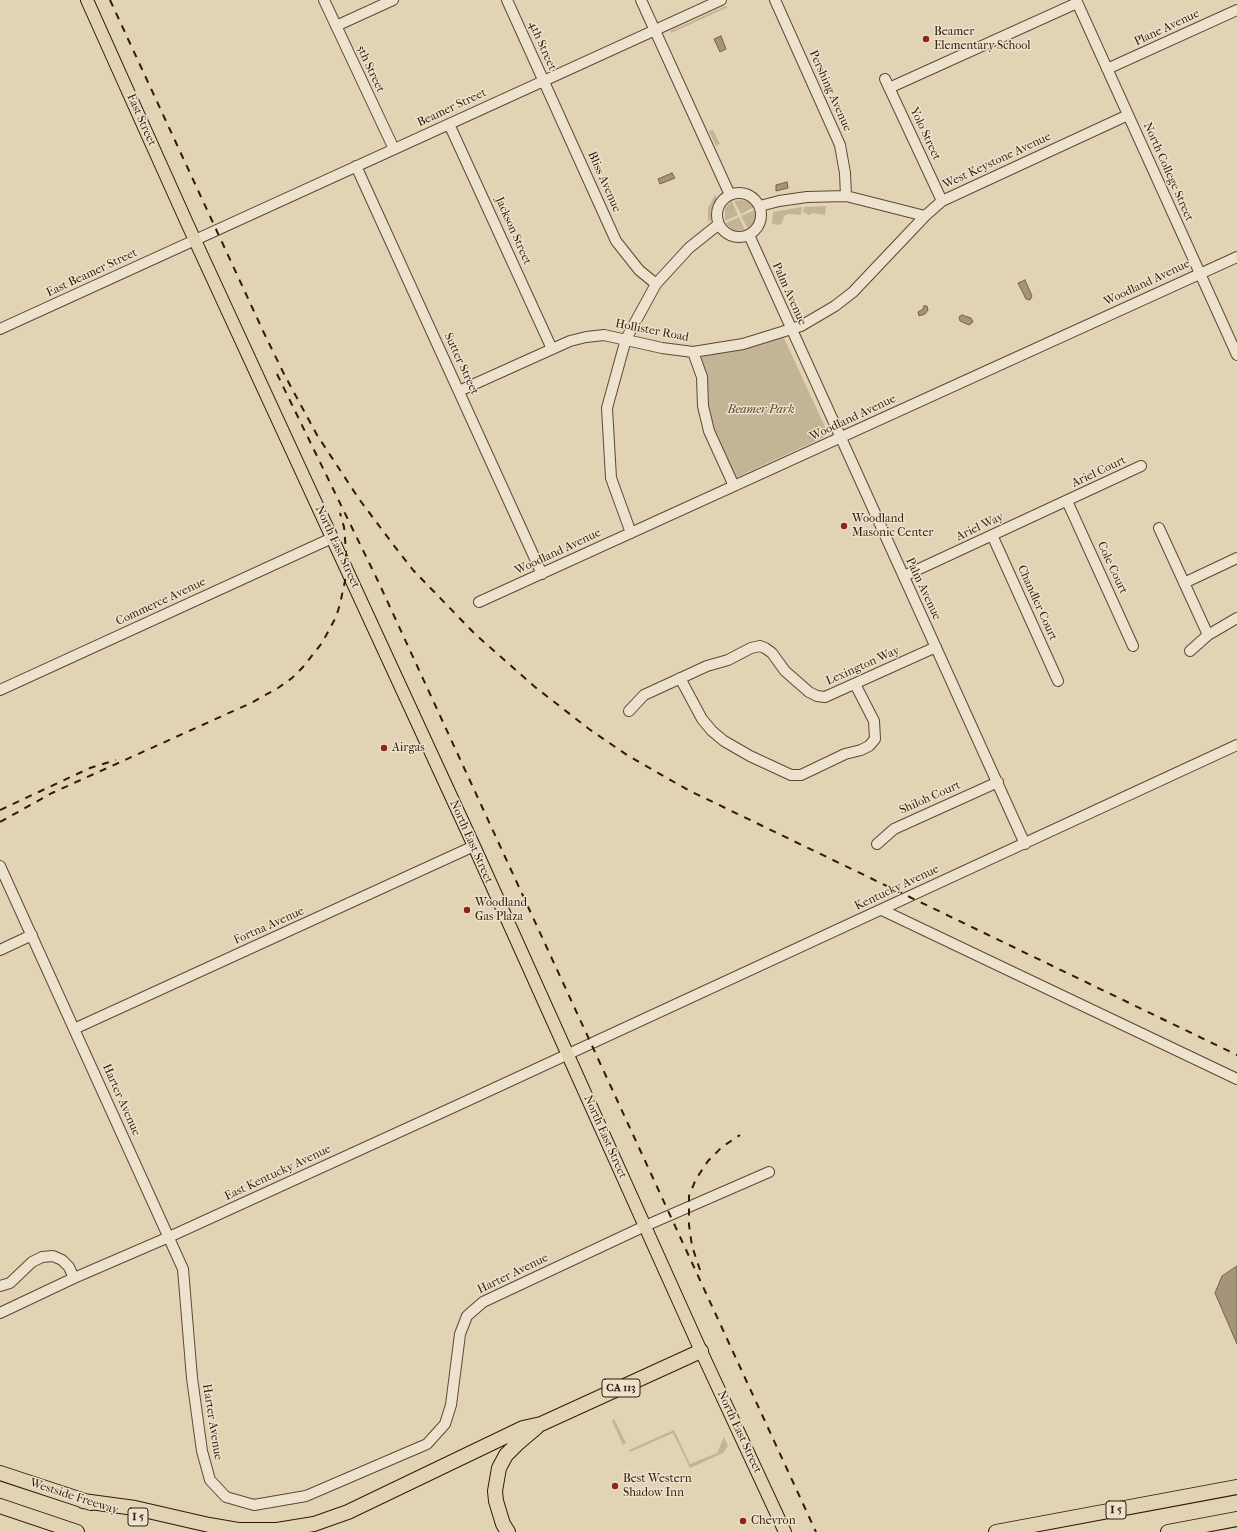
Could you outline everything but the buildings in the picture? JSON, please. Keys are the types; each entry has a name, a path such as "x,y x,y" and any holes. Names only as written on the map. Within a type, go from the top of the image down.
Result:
{"highway":[{"name":"CA 113","path":"83,1501 135,1508 238,1530 277,1530 314,1524 348,1512 523,1428 541,1424 701,1351"},
{"path":"508,1532 503,1524 496,1502 495,1491 499,1468 506,1456 517,1444 541,1424"},
{"name":"Westside Freeway","path":"0,1473 83,1501 195,1532"},
{"name":"I 5","path":"996,1532 1237,1487"},
{"path":"0,1506 77,1532"},
{"path":"0,1512 57,1532"},
{"path":"1168,1532 1237,1519"}],"main road":[{"name":"East Street","path":"87,0 195,240"},
{"name":"North East Street","path":"195,240 474,846 701,1351 785,1532"}],"street":[{"name":"5th Street","path":"324,0 394,149"},
{"path":"336,26 393,0"},
{"name":"4th Street","path":"507,0 544,81"},
{"path":"641,0 730,195"},
{"name":"Beamer Street","path":"195,240 721,0"},
{"name":"Pershing Avenue","path":"775,0 840,145 846,173 846,196"},
{"name":"North College Street","path":"1076,1 1237,355"},
{"name":"Yolo Street","path":"942,201 887,83 1076,1"},
{"name":"Plane Avenue","path":"1107,69 1237,10"},
{"name":"Bliss Avenue","path":"544,81 616,241 640,270 656,284"},
{"name":"West Keystone Avenue","path":"925,216 942,201 1128,115"},
{"name":"Jackson Street","path":"449,124 552,349"},
{"name":"Sutter Street","path":"356,166 542,574"},
{"path":"742,193 752,197 760,206 762,217 760,223 754,232 748,236 732,236 722,229 717,219 718,207 725,198 730,195 742,193"},
{"path":"760,206 779,201 807,197 846,196 925,216"},
{"name":"Hollister Road","path":"459,391 570,341 586,337 604,335 662,348 693,352 743,344 791,330 815,319 853,292 925,216"},
{"path":"631,533 611,478 607,408 626,339 656,284 689,248 719,224"},
{"name":"Palm Avenue","path":"748,236 1025,844"},
{"name":"East Beamer Street","path":"0,329 195,240"},
{"name":"Woodland Avenue","path":"479,602 1237,257"},
{"path":"693,352 702,377 706,419 734,486"},
{"name":"Ariel Court","path":"1067,501 1141,466"},
{"name":"Ariel Way","path":"904,576 1067,501"},
{"name":"Cole Court","path":"1067,501 1134,646"},
{"path":"1159,528 1208,635"},
{"name":"Chandler Court","path":"992,535 1058,681"},
{"name":"Commerce Avenue","path":"0,690 332,538"},
{"path":"1184,583 1237,558"},
{"path":"1190,651 1208,635 1237,618"},
{"name":"Lexington Way","path":"680,678 707,666 728,660 751,648 760,646 772,653 785,671 810,692 817,696 825,697 936,647"},
{"path":"629,711 644,695 680,678 702,719 712,731 724,741 750,756 791,775 801,776 845,754 861,750 869,746 875,739 874,722 855,684"},
{"name":"Kentucky Avenue","path":"567,1054 1237,745"},
{"name":"Shiloh Court","path":"877,844 894,829 998,782"},
{"name":"Fortna Avenue","path":"74,1028 474,846"},
{"name":"Harter Avenue","path":"0,866 183,1269 192,1378 202,1451 210,1480 226,1497 254,1505 306,1496 427,1444 444,1424 451,1404 460,1334 467,1316 482,1302 645,1226 769,1172"},
{"path":"882,910 1237,1080"},
{"path":"0,950 32,935"},
{"name":"East Kentucky Avenue","path":"0,1313 567,1054"},
{"path":"0,1286 10,1283 32,1262 42,1257 53,1256 62,1260 69,1267 74,1278"}],"green space":[{"path":"726,6 728,7 671,33 670,31"},
{"path":"713,130 720,144 716,146 709,131"},
{"path":"715,195 717,199 712,210 712,219 708,222 708,208"},
{"path":"741,200 749,202 754,207 741,214 734,201"},
{"path":"732,201 738,215 725,221 725,208"},
{"path":"826,206 825,215 813,213 809,215 803,212 804,207"},
{"path":"802,207 801,215 788,214 784,216 782,223 779,225 772,224 773,212"},
{"path":"755,210 756,217 748,229 741,216"},
{"path":"739,217 745,230 735,231 726,223"},
{"name":"Beamer Park","path":"783,336 827,431 824,437 735,478 712,426 701,359 703,354"},
{"path":"614,1419 626,1443 623,1445 612,1421"},
{"path":"674,1430 690,1464 717,1453 724,1437 728,1446 723,1453 690,1468 673,1433 630,1452 629,1450"}],"shaded area":[{"path":"721,36 726,49 720,52 714,39"},
{"path":"672,173 675,178 660,184 658,179"},
{"path":"787,182 788,188 776,191 776,185"},
{"path":"1025,280 1032,296 1030,300 1026,299 1018,283"},
{"path":"924,306 927,306 928,310 925,314 919,316 918,312 923,309"},
{"path":"962,315 971,318 973,322 969,325 960,321 959,317"},
{"path":"1237,1266 1237,1344 1215,1293 1222,1276"}],"railway":[{"path":"110,0 264,333 317,435 359,499 413,570 475,634 535,687 589,729 627,755 688,790 1237,1055"},
{"path":"277,374 378,581 816,1532"},
{"path":"0,822 52,793 251,703 278,688 292,678 322,643 336,617 340,604 345,581 346,551 344,527 340,513"},
{"path":"0,810 90,768 116,760"},
{"path":"700,1270 692,1246 689,1225 689,1196 696,1179 708,1161 722,1147 740,1135"}],"place":[{"name":"Beamer Elementary School","path":"926,39"},
{"name":"Woodland Masonic Center","path":"844,526"},
{"name":"Airgas","path":"384,748"},
{"name":"Woodland Gas Plaza","path":"467,910"},
{"name":"Best Western Shadow Inn","path":"615,1486"},
{"name":"Chevron","path":"743,1521"}]}
